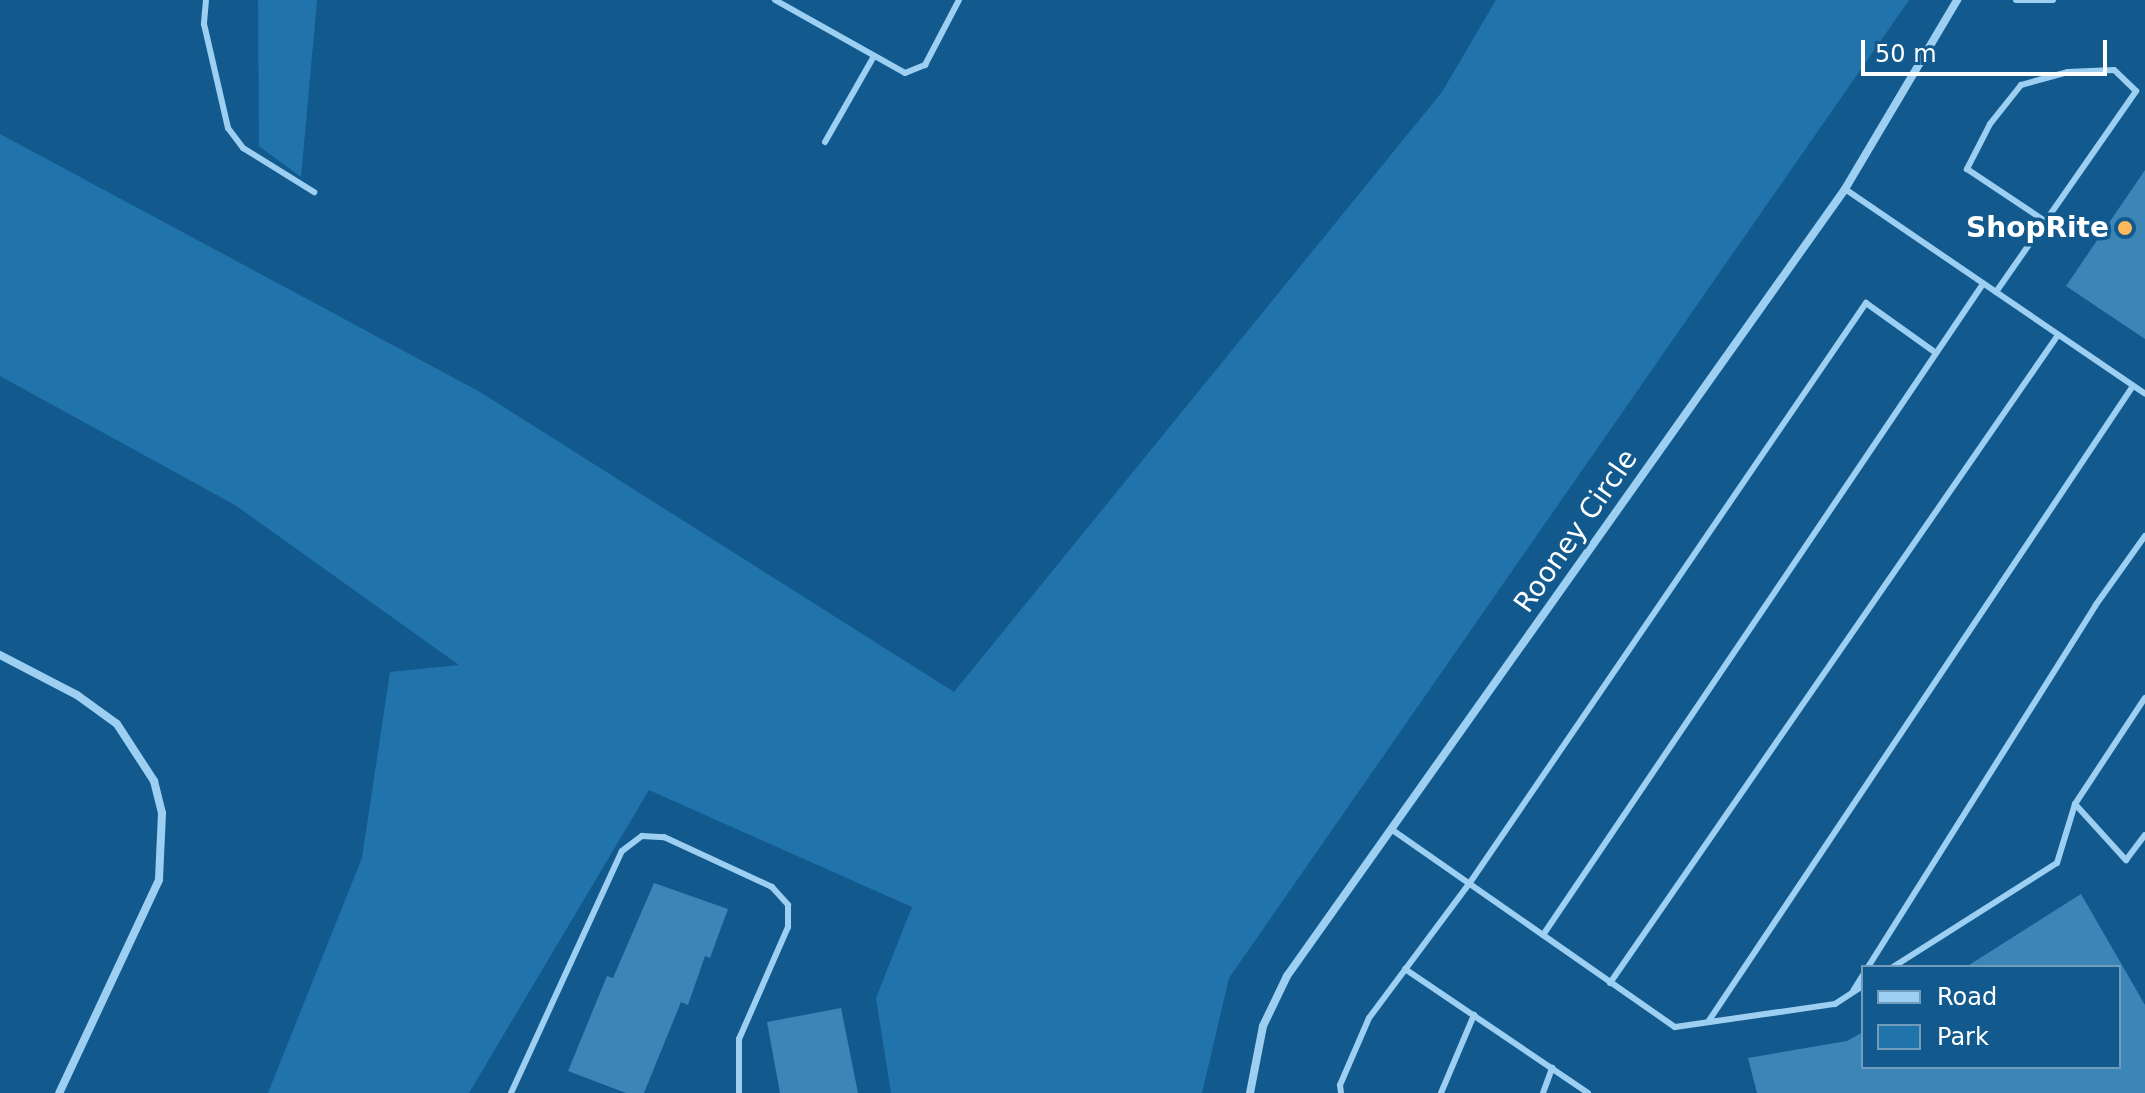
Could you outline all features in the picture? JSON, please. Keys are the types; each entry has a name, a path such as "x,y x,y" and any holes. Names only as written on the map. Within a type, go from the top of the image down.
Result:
{"street":[{"name":"Rooney Circle","path":"1250,1093 1263,1026 1287,976 1845,189 1957,0"},
{"path":"0,655 77,695 117,724 138,751 160,802 164,847 147,911 59,1093"}],"lane":[{"path":"206,0 204,24 228,128 243,148 314,192"},
{"path":"775,0 905,73 925,65 959,0"},
{"path":"2016,0 2053,0"},
{"path":"825,142 874,56"},
{"path":"1996,292 2136,91 2114,70 2068,72 2021,85 1990,124 1967,169 2045,221"},
{"path":"1845,189 2145,394"},
{"path":"1543,935 1983,284"},
{"path":"1341,1093 1340,1085 1369,1018 1469,884 1866,303 1936,353"},
{"path":"1610,983 2058,335"},
{"path":"1708,1022 2133,386"},
{"path":"1869,965 2095,606 2145,536"},
{"path":"1896,965 2057,863 2075,804 2145,698"},
{"path":"2075,804 2126,860 2145,835"},
{"path":"1391,829 1675,1027 1835,1004 1861,987"},
{"path":"511,1093 622,851 642,836 664,837 772,887 788,905 788,927 739,1039 739,1093"},
{"path":"1405,969 1588,1093"},
{"path":"1851,994 1861,978"},
{"path":"1441,1093 1474,1015"},
{"path":"1543,1093 1552,1068"}],"green space":[{"path":"258,0 317,0 301,177 259,146"},
{"path":"1496,0 1909,0 1229,978 1202,1093 891,1093 876,998 912,907 649,790 469,1093 268,1093 362,858 390,672 459,665 235,505 0,376 0,134 480,392 954,692 1442,92"}],"building":[{"name":"ShopRite","path":"2145,170 2145,339 2066,286"},
{"path":"654,883 728,909 710,958 705,956 688,1005 681,1002 644,1093 626,1093 568,1071 607,976 613,978"},
{"path":"2081,894 2145,1005 2145,1093 1757,1093 1748,1058 1847,1041 1861,1033 1861,1069 2121,1069 2121,965 1969,965"},
{"path":"841,1008 858,1093 780,1093 767,1022"}],"place":[{"name":"ShopRite","path":"2125,228"}]}
